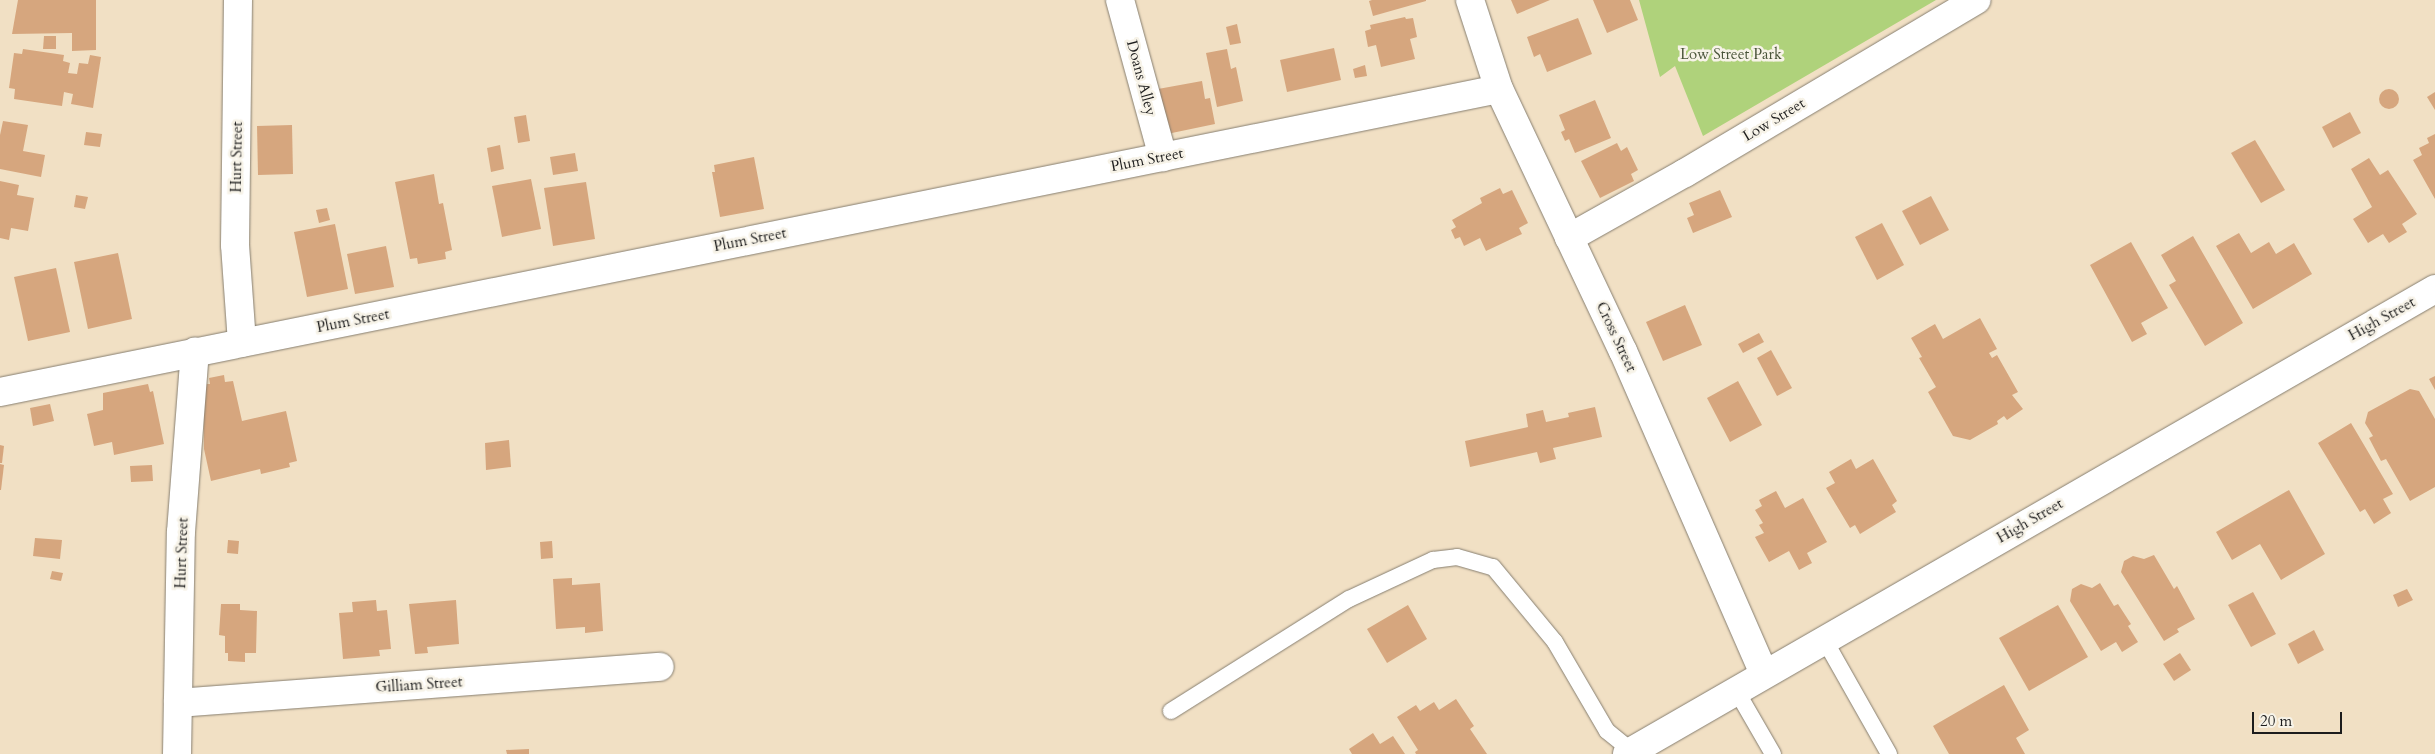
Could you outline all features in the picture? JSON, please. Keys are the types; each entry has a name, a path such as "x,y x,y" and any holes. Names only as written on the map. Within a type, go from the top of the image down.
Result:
{"street":[{"name":"Hurt Street","path":"238,0 235,245 242,343"},
{"name":"Doans Alley","path":"1120,0 1162,157"},
{"name":"Cross Street","path":"1470,0 1499,88 1627,360 1764,674"},
{"name":"Low Street","path":"1569,238 1685,173 1976,0"},
{"name":"Plum Street","path":"0,392 1499,88"},
{"name":"High Street","path":"1631,753 1824,639 2435,289"},
{"name":"Hurt Street","path":"177,754 181,532 195,352"},
{"name":"Gilliam Street","path":"178,703 660,668"}],"lane":[{"path":"1171,711 1349,599 1433,560 1457,557 1493,567 1555,642 1607,731 1631,753"},
{"path":"1824,639 1889,754"},
{"path":"1736,690 1773,754"}],"green space":[{"name":"Low Street Park","path":"1639,0 1936,0 1703,136 1675,66 1660,77"}],"building":[{"path":"18,0 96,0 96,50 72,51 72,33 12,34"},
{"path":"1511,0 1550,0 1517,14"},
{"path":"1593,0 1630,0 1638,20 1607,33"},
{"path":"1369,1 1426,1 1373,16"},
{"path":"1405,17 1406,19 1413,18 1417,37 1410,39 1415,59 1381,67 1376,45 1368,47 1365,31 1371,29 1370,25"},
{"path":"1578,18 1592,54 1547,72 1540,54 1534,57 1527,37"},
{"path":"1237,24 1241,43 1230,45 1226,27"},
{"path":"44,36 56,36 56,49 43,49"},
{"path":"1334,48 1341,80 1287,92 1280,60"},
{"path":"23,49 64,55 63,61 70,63 68,73 77,74 79,63 88,64 90,55 101,57 93,108 71,104 73,94 64,92 62,106 14,99 15,89 9,88 14,53 22,54"},
{"path":"1227,49 1231,69 1236,67 1243,101 1217,107 1206,53"},
{"path":"1365,65 1367,76 1355,78 1353,69"},
{"path":"1202,81 1205,99 1210,98 1215,124 1167,134 1158,89"},
{"path":"2389,89 2396,92 2399,99 2396,106 2389,109 2382,106 2379,99 2382,92"},
{"path":"2435,92 2435,110 2427,97"},
{"path":"1595,100 1611,138 1575,153 1569,139 1565,141 1561,132 1565,130 1559,115"},
{"path":"2350,112 2361,133 2333,148 2322,127"},
{"path":"526,115 530,141 518,143 514,117"},
{"path":"3,121 28,125 23,151 45,155 41,177 0,169 0,135"},
{"path":"292,125 293,174 258,175 257,126"},
{"path":"86,132 102,134 100,147 84,145"},
{"path":"2435,134 2435,199 2413,160 2422,155 2419,148 2429,143 2427,138"},
{"path":"2255,140 2285,190 2261,203 2231,153"},
{"path":"1617,143 1621,151 1627,147 1638,170 1631,174 1634,181 1600,198 1581,161"},
{"path":"500,145 504,169 491,172 487,148"},
{"path":"575,153 578,171 553,175 550,157"},
{"path":"754,157 764,209 720,217 712,172 715,172 714,165"},
{"path":"2369,158 2380,175 2388,170 2417,214 2402,224 2407,232 2389,243 2383,234 2368,243 2353,219 2372,207 2351,169"},
{"path":"434,174 439,204 443,203 452,250 445,252 446,259 418,264 417,258 410,259 395,182"},
{"path":"531,179 541,229 502,237 492,186"},
{"path":"0,181 19,185 17,195 34,198 28,231 11,228 9,240 0,238"},
{"path":"586,182 595,239 553,246 544,188"},
{"path":"1500,188 1503,194 1512,190 1528,223 1519,228 1522,234 1486,251 1480,238 1464,246 1460,237 1455,239 1451,230 1456,227 1452,220 1482,203 1480,198"},
{"path":"1720,190 1732,217 1693,233 1687,218 1694,215 1689,203"},
{"path":"76,195 88,197 85,209 74,207"},
{"path":"1931,196 1949,230 1920,245 1902,211"},
{"path":"327,208 330,220 319,223 316,210"},
{"path":"1882,223 1904,265 1877,280 1855,237"},
{"path":"335,224 348,289 307,297 294,232"},
{"path":"2239,233 2251,253 2269,242 2276,254 2294,243 2312,274 2253,309 2216,246"},
{"path":"2193,236 2243,323 2205,346 2169,285 2176,281 2161,255"},
{"path":"2131,242 2168,308 2141,323 2147,334 2132,342 2090,265"},
{"path":"386,246 394,287 355,294 347,254"},
{"path":"118,253 132,319 88,329 74,262"},
{"path":"56,268 70,332 28,341 14,277"},
{"path":"1685,305 1702,345 1663,361 1646,322"},
{"path":"1980,318 1997,349 1989,353 1992,358 1997,355 2018,392 2012,395 2023,409 2007,420 2004,416 1997,421 1998,424 1970,440 1953,436 1928,392 1936,387 1919,358 1922,357 1911,338 1935,324 1943,339"},
{"path":"1759,333 1764,342 1743,353 1738,344"},
{"path":"1771,350 1792,388 1777,396 1757,358"},
{"path":"224,375 225,382 233,381 242,421 286,411 297,461 289,463 290,467 261,474 260,469 211,481 204,449 203,384 210,384 209,378"},
{"path":"2435,376 2435,390 2429,379"},
{"path":"1738,381 1762,425 1730,442 1707,398"},
{"path":"148,384 150,392 153,391 164,444 114,455 112,442 94,446 87,414 103,410 103,393"},
{"path":"2410,389 2419,391 2435,419 2435,487 2410,501 2386,459 2381,461 2369,438 2373,436 2365,423 2368,412"},
{"path":"50,404 54,421 33,426 30,408"},
{"path":"1595,407 1602,437 1553,448 1556,459 1540,463 1537,452 1470,467 1465,441 1528,427 1526,414 1543,410 1546,422 1569,417 1568,413"},
{"path":"2351,423 2393,494 2383,499 2391,513 2374,524 2365,509 2360,512 2318,443"},
{"path":"509,440 511,467 486,470 485,443"},
{"path":"0,445 4,446 2,463 0,463"},
{"path":"1851,459 1856,469 1873,459 1897,501 1892,505 1896,512 1860,534 1855,525 1850,528 1826,488 1835,483 1829,472"},
{"path":"0,464 4,465 1,490 0,490"},
{"path":"152,465 153,481 131,482 130,466"},
{"path":"2289,490 2325,554 2281,580 2260,544 2232,560 2216,532"},
{"path":"1776,491 1785,508 1803,498 1827,542 1807,553 1812,563 1799,570 1789,551 1769,562 1755,537 1764,533 1759,525 1763,523 1755,510 1762,506 1759,500"},
{"path":"35,538 62,540 60,559 33,556"},
{"path":"228,540 239,541 238,554 227,553"},
{"path":"552,541 553,558 541,559 540,542"},
{"path":"2154,555 2174,589 2177,586 2195,619 2177,629 2179,632 2164,641 2121,572 2124,561 2133,556 2144,559"},
{"path":"52,571 63,573 61,581 50,579"},
{"path":"572,578 572,585 600,583 603,631 585,633 585,627 556,629 553,579"},
{"path":"2100,583 2114,606 2118,604 2131,624 2128,626 2138,642 2122,652 2116,642 2101,651 2070,601 2072,589 2081,584 2092,588"},
{"path":"2407,589 2413,600 2398,607 2393,595"},
{"path":"2253,592 2276,634 2251,647 2228,605"},
{"path":"376,600 377,611 387,610 391,649 379,650 380,656 343,659 339,613 353,612 352,602"},
{"path":"456,600 459,644 427,647 428,653 415,654 409,604"},
{"path":"221,604 240,604 240,610 257,611 256,653 245,653 245,662 228,661 228,653 225,653 225,636 219,635"},
{"path":"1408,605 1427,639 1387,663 1367,629"},
{"path":"2058,605 2088,657 2029,691 1999,638"},
{"path":"2314,630 2324,650 2298,664 2288,644"},
{"path":"2180,653 2191,670 2174,681 2163,664"},
{"path":"2004,685 2029,730 2016,738 2025,754 1949,754 1933,726"},
{"path":"1456,699 1474,726 1470,729 1487,754 1416,754 1415,752 1418,750 1397,717 1416,705 1420,711 1434,702 1439,710"},
{"path":"1373,733 1380,744 1393,736 1405,754 1352,754 1349,749"},
{"path":"529,749 529,754 507,754 506,750"}]}
